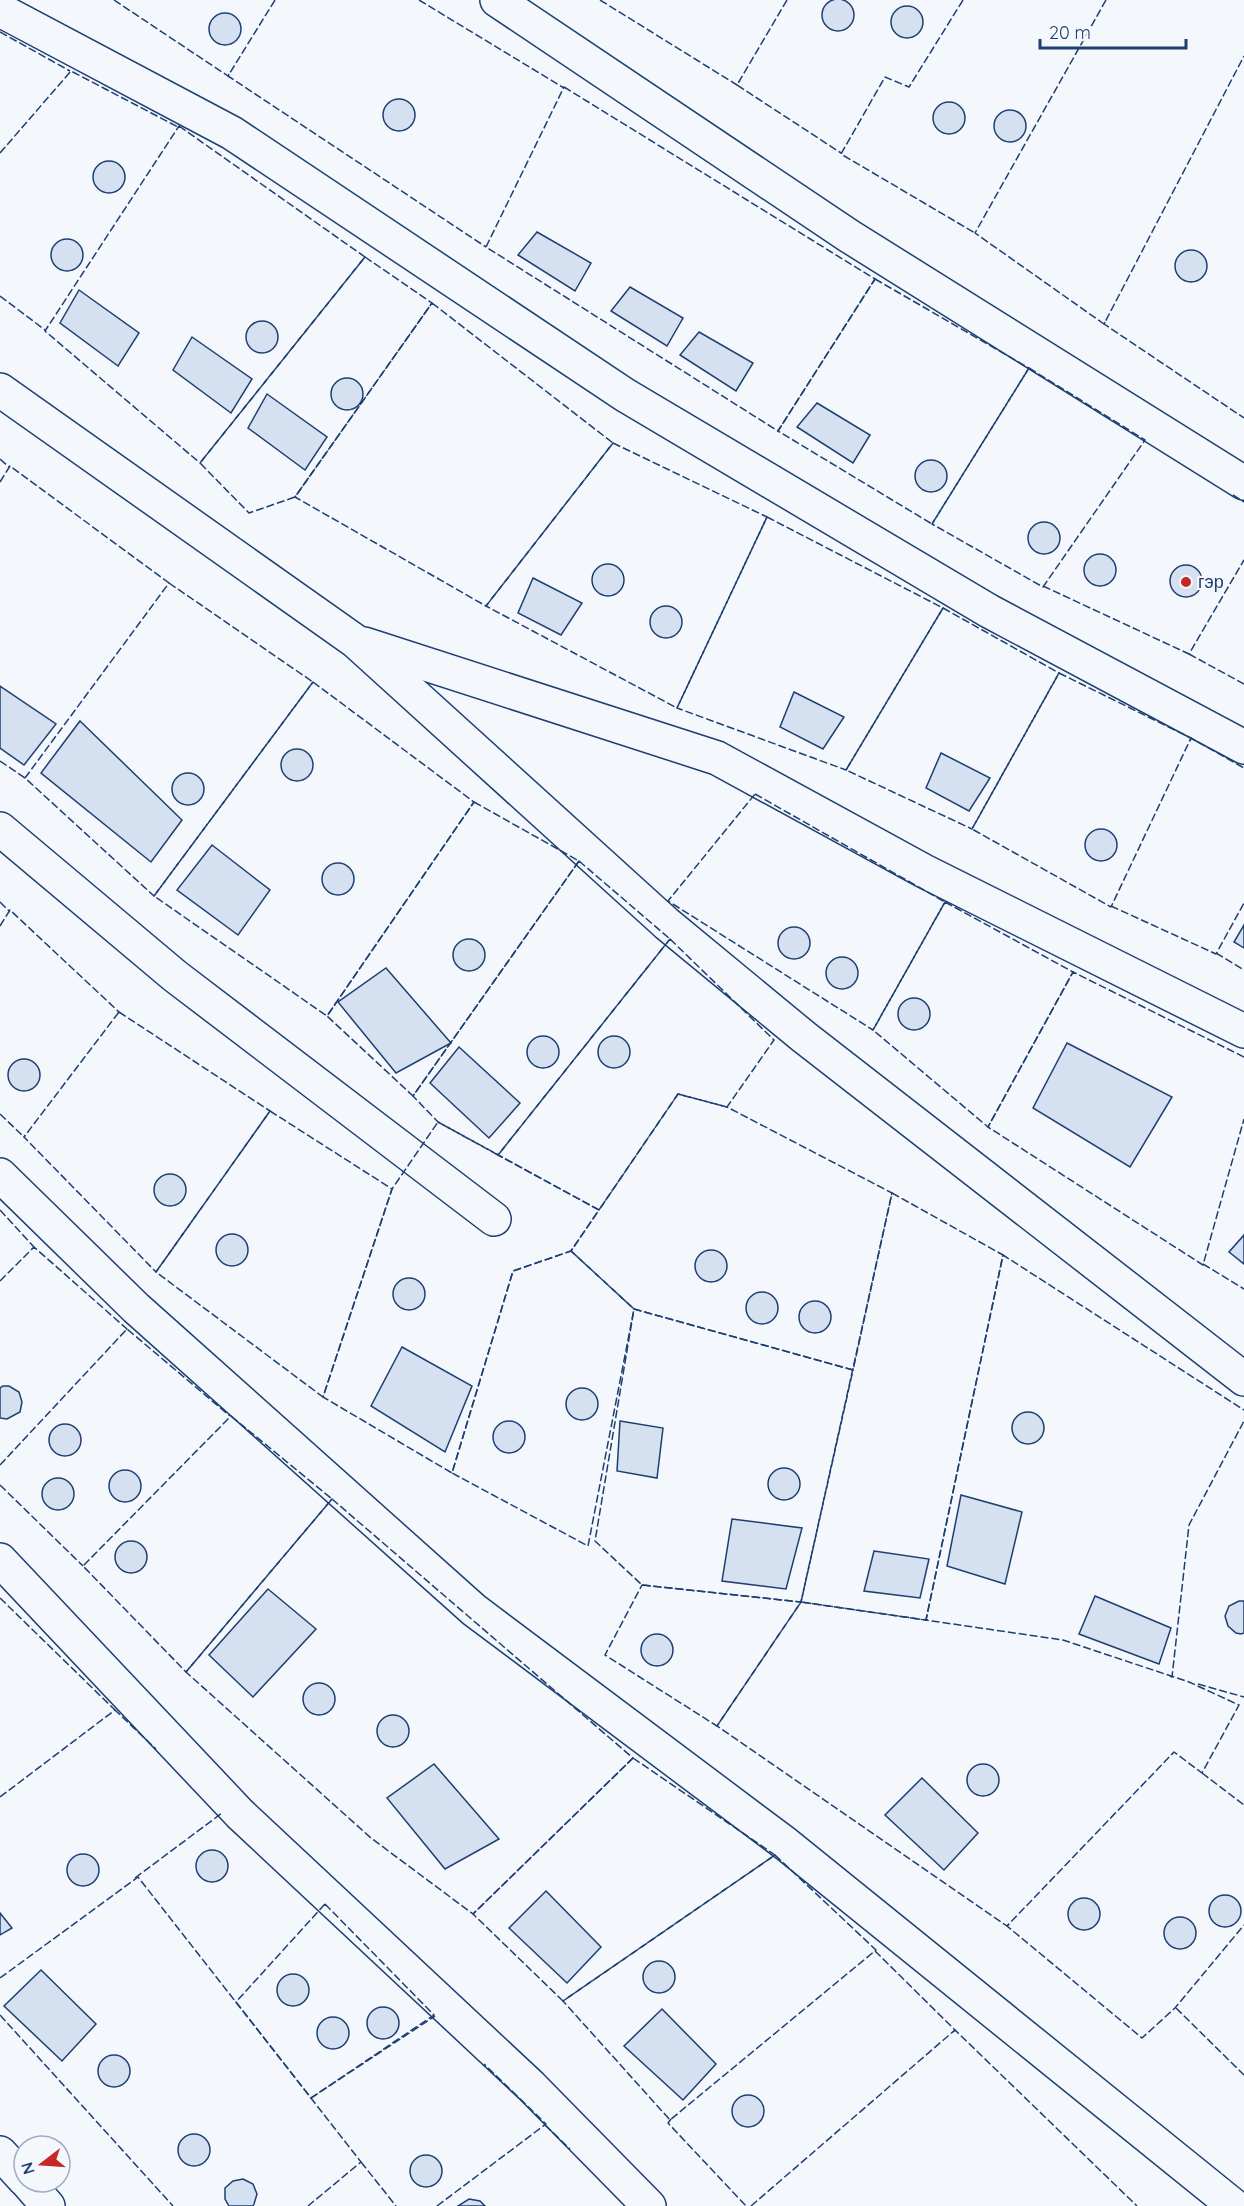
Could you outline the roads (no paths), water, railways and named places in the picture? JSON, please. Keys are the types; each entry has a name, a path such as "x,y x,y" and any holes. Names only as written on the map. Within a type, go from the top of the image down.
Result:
{"street":[{"path":"497,0 849,236 1244,483"},
{"path":"0,10 232,133 625,394 979,605 1244,747"},
{"path":"0,390 355,641 704,955 804,1037 1244,1379"},
{"path":"355,641 717,758 924,871 1244,1031"},
{"path":"0,830 175,976 494,1219"},
{"path":"0,1175 136,1308 474,1610 786,1844 1234,2206"},
{"path":"0,1560 240,1814 531,2086 649,2206"},
{"path":"0,2153 12,2166"},
{"path":"37,2194 48,2206"}],"place":[{"name":"гэр","path":"1186,582"}]}
